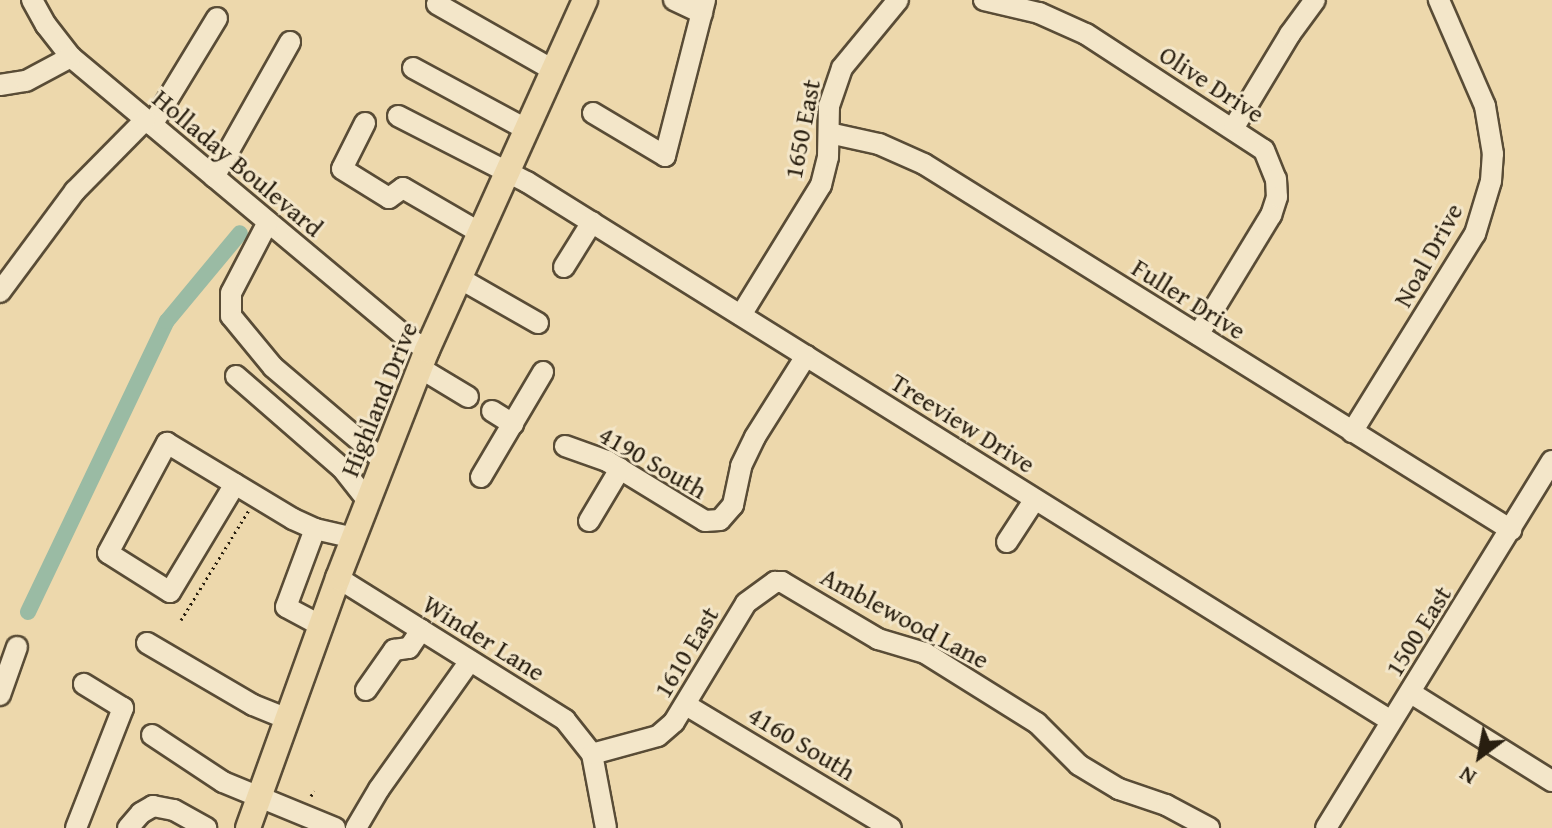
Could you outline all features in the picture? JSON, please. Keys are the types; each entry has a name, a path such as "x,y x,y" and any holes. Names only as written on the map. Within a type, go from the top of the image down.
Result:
{"main road":[{"name":"Highland Drive","path":"248,828 285,718 423,359 585,0"}],"street":[{"name":"Holladay Boulevard","path":"32,0 46,25 71,57 268,222 468,397"},
{"path":"593,113 665,156 704,6 674,0"},
{"name":"1650 East","path":"741,315 816,194 825,172 829,106 842,68 898,0"},
{"name":"Olive Drive","path":"984,0 1039,13 1086,34 1234,127 1264,150 1272,164 1277,197 1263,230 1198,335"},
{"path":"1234,127 1290,34 1315,0"},
{"name":"Noal Drive","path":"1352,432 1475,234 1491,181 1493,154 1485,106 1439,0"},
{"path":"437,4 553,70"},
{"path":"0,292 75,191 148,123 217,18"},
{"path":"214,177 290,42"},
{"path":"0,85 26,81 71,57"},
{"path":"413,68 526,129"},
{"name":"Treeview Drive","path":"398,116 527,182 1391,721"},
{"path":"365,123 342,169 389,198 403,188 479,232"},
{"name":"Fuller Drive","path":"829,133 879,144 924,164 1511,530"},
{"path":"268,222 231,293 231,316 273,367 384,461"},
{"path":"564,267 592,222"},
{"path":"459,278 538,323"},
{"name":"4190 South","path":"565,446 592,454 620,469 698,518 716,521 729,512 746,454 806,356"},
{"path":"481,477 543,372"},
{"path":"236,376 342,468 368,501"},
{"path":"492,411 513,424"},
{"path":"235,484 170,592 108,553 167,443 315,529 353,538"},
{"name":"1500 East","path":"1326,828 1552,461"},
{"path":"589,521 620,469"},
{"path":"1007,542 1035,499"},
{"path":"315,529 286,607 320,625"},
{"name":"Winder Lane","path":"338,578 565,720 592,754"},
{"name":"1610 East","path":"592,754 658,736 686,705 738,614 756,594 775,582"},
{"name":"Amblewood Lane","path":"775,582 791,586 878,639 925,653 1037,723 1069,757 1092,773 1125,792 1166,805 1209,828"},
{"path":"366,690 394,650 409,648 421,630"},
{"path":"147,643 253,705 285,718"},
{"path":"0,695 17,647"},
{"path":"356,828 379,789 470,661"},
{"path":"76,828 123,708 84,684"},
{"path":"1411,693 1552,781"},
{"name":"4160 South","path":"686,705 891,828"},
{"path":"152,735 223,782 335,828"},
{"path":"592,754 606,828"},
{"path":"128,828 141,813 153,806 174,810 206,828"}],"path":[{"path":"181,620 250,508 256,507"},
{"path":"311,796 314,791"}],"waterway":[{"path":"28,612 167,321 240,233"}]}
